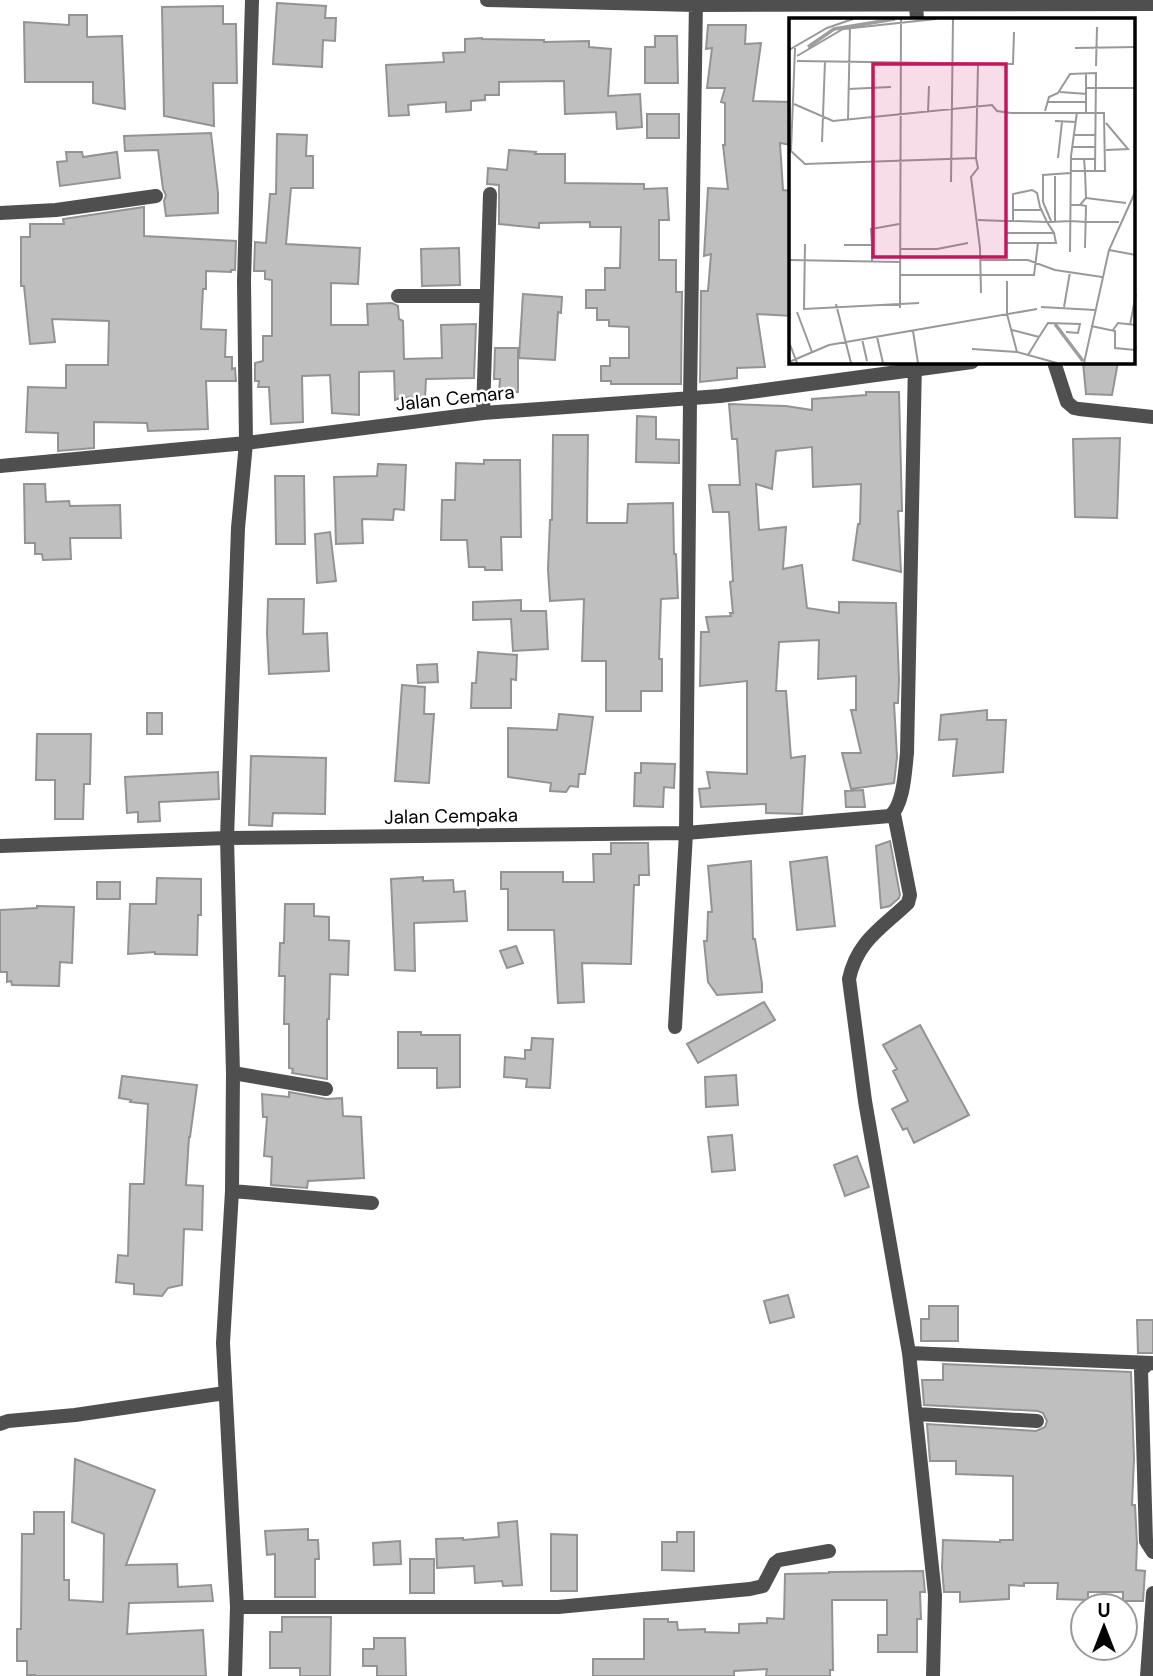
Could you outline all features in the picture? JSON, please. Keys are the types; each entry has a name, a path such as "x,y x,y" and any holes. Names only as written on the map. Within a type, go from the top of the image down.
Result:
{"street":[{"path":"235,1676 237,1607 223,1343 232,1191 233,1073 227,838 238,528 246,443 244,281 252,0"},
{"path":"487,0 696,3 917,12 1153,4"},
{"path":"675,1027 687,833 696,3"},
{"path":"483,413 490,194"},
{"path":"0,213 56,210 156,196"},
{"path":"398,296 486,296"},
{"name":"Jalan Cemara","path":"0,466 246,443 483,413 690,398 949,364"},
{"path":"1055,364 1070,405 1079,409 1153,418"},
{"path":"915,367 907,753 896,810 911,895 908,903 864,943 852,963 849,979 865,1101 909,1353 917,1414 935,1595 933,1676"},
{"name":"Jalan Cempaka","path":"0,846 227,838 687,833 890,816 896,810"},
{"path":"233,1073 326,1089"},
{"path":"232,1191 372,1203"},
{"path":"909,1353 1153,1363"},
{"path":"1153,1363 1142,1370 1149,1469 1146,1541 1153,1552"},
{"path":"0,1424 225,1393"},
{"path":"917,1414 1037,1421"},
{"path":"237,1607 558,1608 750,1589 763,1586 779,1560 829,1551"},
{"path":"1147,1676 1153,1593"}],"building":[{"path":"277,3 326,6 325,18 336,18 335,41 323,40 322,67 273,64"},
{"path":"223,6 223,24 236,24 237,83 213,83 214,126 164,116 162,7"},
{"path":"69,15 87,15 87,37 122,36 125,109 93,103 93,82 25,82 24,22 69,25"},
{"path":"708,25 746,25 745,44 761,43 753,101 789,102 789,145 780,143 783,190 789,191 789,316 757,314 765,367 737,368 737,378 700,382 701,291 708,291 711,254 704,256 708,188 728,189 723,145 725,103 721,102 725,88 707,88 712,48 706,49"},
{"path":"655,36 677,36 678,83 645,83 645,47 655,47"},
{"path":"465,39 544,42 589,41 589,47 611,49 608,96 640,94 642,127 617,129 616,112 565,114 564,81 499,82 499,95 485,95 485,100 471,101 471,110 446,112 446,102 408,105 409,115 389,116 386,65 444,62 443,53 465,52"},
{"path":"647,114 679,114 679,138 647,138"},
{"path":"211,133 218,213 166,216 166,195 158,150 125,151 124,136"},
{"path":"277,134 307,135 306,156 313,156 313,188 291,188 286,244 360,248 358,284 331,283 331,325 368,325 367,304 392,303 398,306 399,319 403,321 404,359 442,358 441,325 476,324 474,378 426,379 425,399 402,397 395,400 394,371 359,372 359,415 332,413 330,375 302,376 303,422 271,424 269,387 258,387 259,381 255,381 255,363 263,361 263,336 272,336 272,280 265,279 265,271 254,271 255,242 266,243 270,194 276,194"},
{"path":"509,150 536,152 535,154 565,154 565,183 644,184 644,189 667,188 669,220 659,220 659,260 676,260 676,292 682,292 681,384 611,384 611,381 601,381 601,366 610,366 610,358 629,358 629,327 609,326 609,320 597,320 597,308 586,308 586,290 605,290 605,268 620,268 621,227 590,227 590,222 539,223 539,228 499,224 499,185 487,184 488,168 507,170"},
{"path":"66,152 82,152 83,157 117,152 120,178 60,186 57,162 67,161"},
{"path":"144,207 144,236 236,241 235,270 206,271 201,329 226,330 225,357 232,357 236,381 206,381 208,429 148,431 147,423 94,422 94,448 58,451 58,433 26,432 28,387 66,388 66,365 108,365 109,321 52,319 55,342 30,344 24,286 21,286 21,237 30,237 30,224 64,224 63,219"},
{"path":"459,248 460,285 422,286 421,249"},
{"path":"523,294 562,297 561,313 558,312 555,360 519,358"},
{"path":"495,348 518,348 518,392 499,392 500,379 494,379"},
{"path":"1083,364 1118,364 1112,395 1086,394"},
{"path":"866,392 899,392 902,511 898,511 901,572 853,560 860,524 861,484 813,487 812,447 776,451 772,489 756,484 759,530 786,527 783,569 802,565 807,608 839,613 839,602 896,603 899,680 898,703 894,703 897,757 894,783 851,789 842,753 861,753 851,710 856,710 856,676 818,679 819,640 779,642 776,691 786,691 791,758 805,756 802,814 766,813 766,804 701,807 699,789 710,788 707,772 747,774 747,681 700,686 701,632 709,632 706,617 731,616 730,613 733,613 729,512 713,512 709,485 740,485 737,439 732,439 729,404 786,406 812,410 812,399 866,395"},
{"path":"637,416 656,417 656,439 679,440 679,463 636,462"},
{"path":"553,435 588,435 587,523 627,523 628,504 673,503 678,598 661,599 659,659 662,659 662,691 641,691 641,711 606,711 606,661 582,661 584,599 550,601 548,569 552,520"},
{"path":"1120,438 1117,518 1075,517 1073,439"},
{"path":"484,460 520,460 521,537 501,537 502,570 469,567 467,540 441,540 442,500 455,500 456,463 484,464"},
{"path":"378,464 406,465 404,510 394,509 393,520 362,519 363,543 336,544 334,477 377,476"},
{"path":"275,476 304,476 305,544 276,544"},
{"path":"24,484 45,484 46,502 69,501 70,506 120,505 121,538 70,538 71,559 43,560 42,554 35,554 35,543 25,543"},
{"path":"330,532 336,581 317,583 315,534"},
{"path":"268,599 304,599 303,634 327,633 329,671 269,674"},
{"path":"521,600 521,611 546,611 548,649 513,651 511,619 473,620 473,602"},
{"path":"478,652 517,655 516,680 511,679 511,708 471,708 472,683 476,683"},
{"path":"437,664 438,682 418,683 417,665"},
{"path":"402,685 425,687 424,714 434,714 429,783 395,781"},
{"path":"987,710 987,720 1006,720 1003,772 953,776 957,739 939,740 941,715"},
{"path":"147,713 162,713 162,734 147,734"},
{"path":"559,714 593,717 585,774 579,774 578,787 570,786 566,792 550,791 551,783 508,777 508,728 557,730"},
{"path":"37,734 91,734 90,784 84,784 83,819 55,819 55,780 36,780"},
{"path":"251,756 326,758 325,814 273,813 272,826 249,825"},
{"path":"641,763 675,764 674,788 664,787 663,807 634,806 635,773 641,773"},
{"path":"218,772 219,799 159,802 160,821 138,822 138,812 127,813 125,777"},
{"path":"863,790 865,807 846,807 845,791"},
{"path":"890,841 900,895 890,906 881,908 876,846"},
{"path":"611,843 648,843 649,875 639,875 639,885 634,885 631,964 582,963 584,1002 558,1003 554,930 508,930 508,889 501,889 501,872 563,872 563,882 594,882 593,854 611,854"},
{"path":"827,857 835,926 797,930 790,862"},
{"path":"751,861 753,939 762,992 717,995 708,982 704,941 707,941 708,912 712,912 708,866"},
{"path":"423,877 423,881 453,880 454,892 465,891 467,921 414,923 415,971 395,970 391,879"},
{"path":"157,878 201,879 197,955 155,952 128,954 130,904 156,904"},
{"path":"97,882 120,882 120,899 97,899"},
{"path":"285,904 314,904 314,916 329,917 329,940 349,941 348,975 330,974 327,1079 292,1073 293,1069 289,1068 289,1024 284,1024 285,976 279,976 280,943 284,943"},
{"path":"37,906 74,907 72,963 60,962 59,986 12,985 11,981 7,982 7,972 0,972 0,910"},
{"path":"516,946 523,963 507,968 500,951"},
{"path":"764,1002 775,1020 698,1063 687,1044"},
{"path":"920,1025 969,1115 914,1143 907,1128 903,1130 892,1109 908,1101 893,1071 897,1069 883,1045"},
{"path":"398,1032 460,1035 460,1087 437,1088 437,1068 398,1068"},
{"path":"532,1038 553,1039 550,1088 526,1087 527,1079 504,1077 505,1057 525,1059 525,1050 531,1050"},
{"path":"736,1075 738,1105 706,1107 705,1077"},
{"path":"122,1076 197,1085 189,1137 186,1185 203,1186 202,1230 184,1229 182,1285 168,1288 162,1296 134,1294 134,1284 116,1282 118,1255 128,1256 130,1184 144,1184 148,1104 119,1098"},
{"path":"289,1092 327,1099 342,1098 343,1116 361,1117 364,1178 308,1181 307,1188 271,1185 272,1157 264,1156 267,1117 263,1117 262,1094 289,1097"},
{"path":"732,1135 735,1170 712,1172 708,1137"},
{"path":"857,1156 869,1187 845,1196 834,1165"},
{"path":"788,1295 794,1317 770,1323 764,1301"},
{"path":"929,1306 958,1306 958,1341 921,1341 921,1319 929,1319"},
{"path":"1137,1320 1153,1320 1153,1353 1138,1353"},
{"path":"943,1364 1131,1372 1134,1459 1132,1505 1135,1505 1136,1570 1145,1571 1143,1601 1139,1601 1139,1592 1069,1592 1069,1599 1057,1599 1058,1583 1009,1585 1009,1599 960,1602 960,1592 944,1592 943,1540 1013,1540 1013,1476 956,1474 956,1461 930,1461 927,1424 1036,1431 1045,1427 1047,1421 1043,1413 1038,1411 924,1405 922,1380 943,1380"},
{"path":"75,1459 155,1490 126,1565 177,1564 178,1587 211,1585 213,1601 129,1603 127,1634 203,1630 206,1676 35,1676 27,1675 27,1661 17,1661 17,1629 21,1629 22,1534 34,1534 34,1512 64,1512 64,1580 69,1580 69,1600 103,1602 104,1534 72,1522"},
{"path":"517,1521 522,1585 503,1586 502,1581 475,1583 474,1566 437,1568 436,1539 499,1537 498,1523"},
{"path":"308,1529 308,1540 318,1540 315,1597 275,1597 275,1554 267,1555 265,1531"},
{"path":"677,1532 694,1532 694,1571 662,1570 662,1542 677,1542"},
{"path":"551,1534 577,1535 577,1591 551,1591"},
{"path":"400,1541 401,1564 374,1565 373,1543"},
{"path":"410,1559 434,1559 434,1593 410,1593"},
{"path":"923,1571 925,1592 920,1592 921,1619 917,1619 917,1652 878,1652 878,1635 887,1635 887,1600 832,1600 833,1670 830,1670 830,1676 766,1676 767,1669 734,1671 734,1676 593,1676 593,1659 644,1659 644,1619 668,1619 668,1622 677,1622 678,1630 705,1629 705,1632 739,1633 739,1624 767,1623 767,1618 784,1619 785,1574"},
{"path":"282,1617 331,1617 330,1676 300,1676 300,1668 270,1668 270,1632 282,1632"},
{"path":"374,1638 405,1638 406,1676 377,1676 377,1666 363,1666 363,1649 374,1649"}]}
